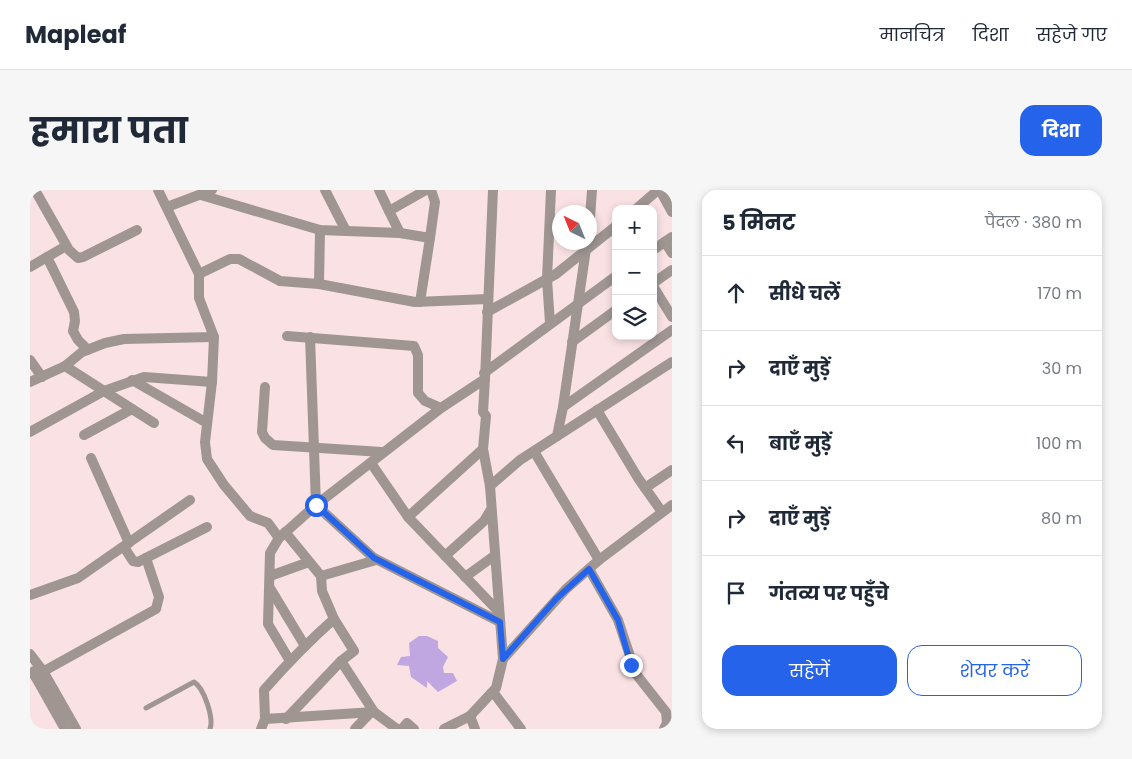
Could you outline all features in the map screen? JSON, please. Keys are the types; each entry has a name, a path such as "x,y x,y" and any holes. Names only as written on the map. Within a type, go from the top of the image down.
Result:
{"street":[{"path":"35,190 66,246 73,255 83,257 137,230"},
{"path":"158,190 199,274 199,298 214,337 212,382 205,451 211,467 250,516 268,523 309,562 320,576 322,591 334,619 354,652 341,661 288,719"},
{"path":"167,207 212,190"},
{"path":"325,190 346,231"},
{"path":"379,190 400,233"},
{"path":"389,211 426,190"},
{"path":"420,302 435,202 431,190"},
{"path":"444,729 470,716 493,692 496,688 503,659 490,510 490,486 483,450 486,416 483,412 484,376 493,190"},
{"path":"550,323 547,279 551,190"},
{"path":"591,205 592,190"},
{"path":"641,205 659,190 672,212"},
{"path":"201,195 320,230 400,233 430,238"},
{"path":"597,239 612,229"},
{"path":"319,284 320,230"},
{"path":"657,247 668,239 672,253"},
{"path":"30,267 66,246"},
{"path":"487,312 547,279 582,250"},
{"path":"557,436 586,250"},
{"path":"47,257 74,312 73,331 78,340 88,350"},
{"path":"199,274 230,260 239,259 280,281 319,284 420,302 488,299"},
{"path":"657,282 672,270"},
{"path":"290,661 268,624 270,553 282,535 382,452 484,376 579,301 612,279"},
{"path":"657,292 672,317"},
{"path":"572,342 612,313"},
{"path":"563,407 672,330"},
{"path":"287,336 414,346 418,355 418,393 425,401 440,408"},
{"path":"30,382 65,366 88,350 124,339 214,337"},
{"path":"310,338 312,446 316,505 374,558 500,617"},
{"path":"30,360 42,377"},
{"path":"490,486 520,460 672,362"},
{"path":"65,366 154,423"},
{"path":"30,432 104,391 132,380 156,376 212,382"},
{"path":"132,380 207,423"},
{"path":"265,387 262,423 265,438 279,446 312,446 382,452"},
{"path":"84,435 132,409"},
{"path":"597,410 662,512"},
{"path":"408,517 483,450"},
{"path":"535,452 599,560"},
{"path":"91,458 134,562 146,558 207,527"},
{"path":"370,463 408,517 500,617"},
{"path":"645,488 672,470"},
{"path":"30,595 78,578 190,500"},
{"path":"503,659 559,596 599,560 672,505"},
{"path":"445,556 484,521 490,510"},
{"path":"465,577 494,556"},
{"path":"39,674 156,609 159,597 146,558"},
{"path":"320,576 376,560 374,558"},
{"path":"270,576 309,562"},
{"path":"589,569 618,620 636,674 670,718 664,729"},
{"path":"270,588 305,646"},
{"path":"334,619 290,661 264,690 263,724 288,719 372,712"},
{"path":"32,658 65,729"},
{"path":"341,661 372,712 397,729"},
{"path":"39,674 76,729"},
{"path":"493,692 521,729"},
{"path":"355,729 372,712"},
{"path":"470,716 475,729"},
{"path":"288,719 296,729"},
{"path":"402,729 407,723 414,729"}],"lane":[{"path":"146,708 194,682 200,687 211,719 210,729"}],"shaded area":[{"path":"419,636 427,636 438,641 438,648 448,657 443,667 444,673 453,673 457,681 438,692 427,681 427,688 411,677 409,666 397,665 401,657 410,656 409,643"}],"route":[{"path":"316,505 374,558 500,622 503,659 556,599 589,569 618,620 631,665"}]}
